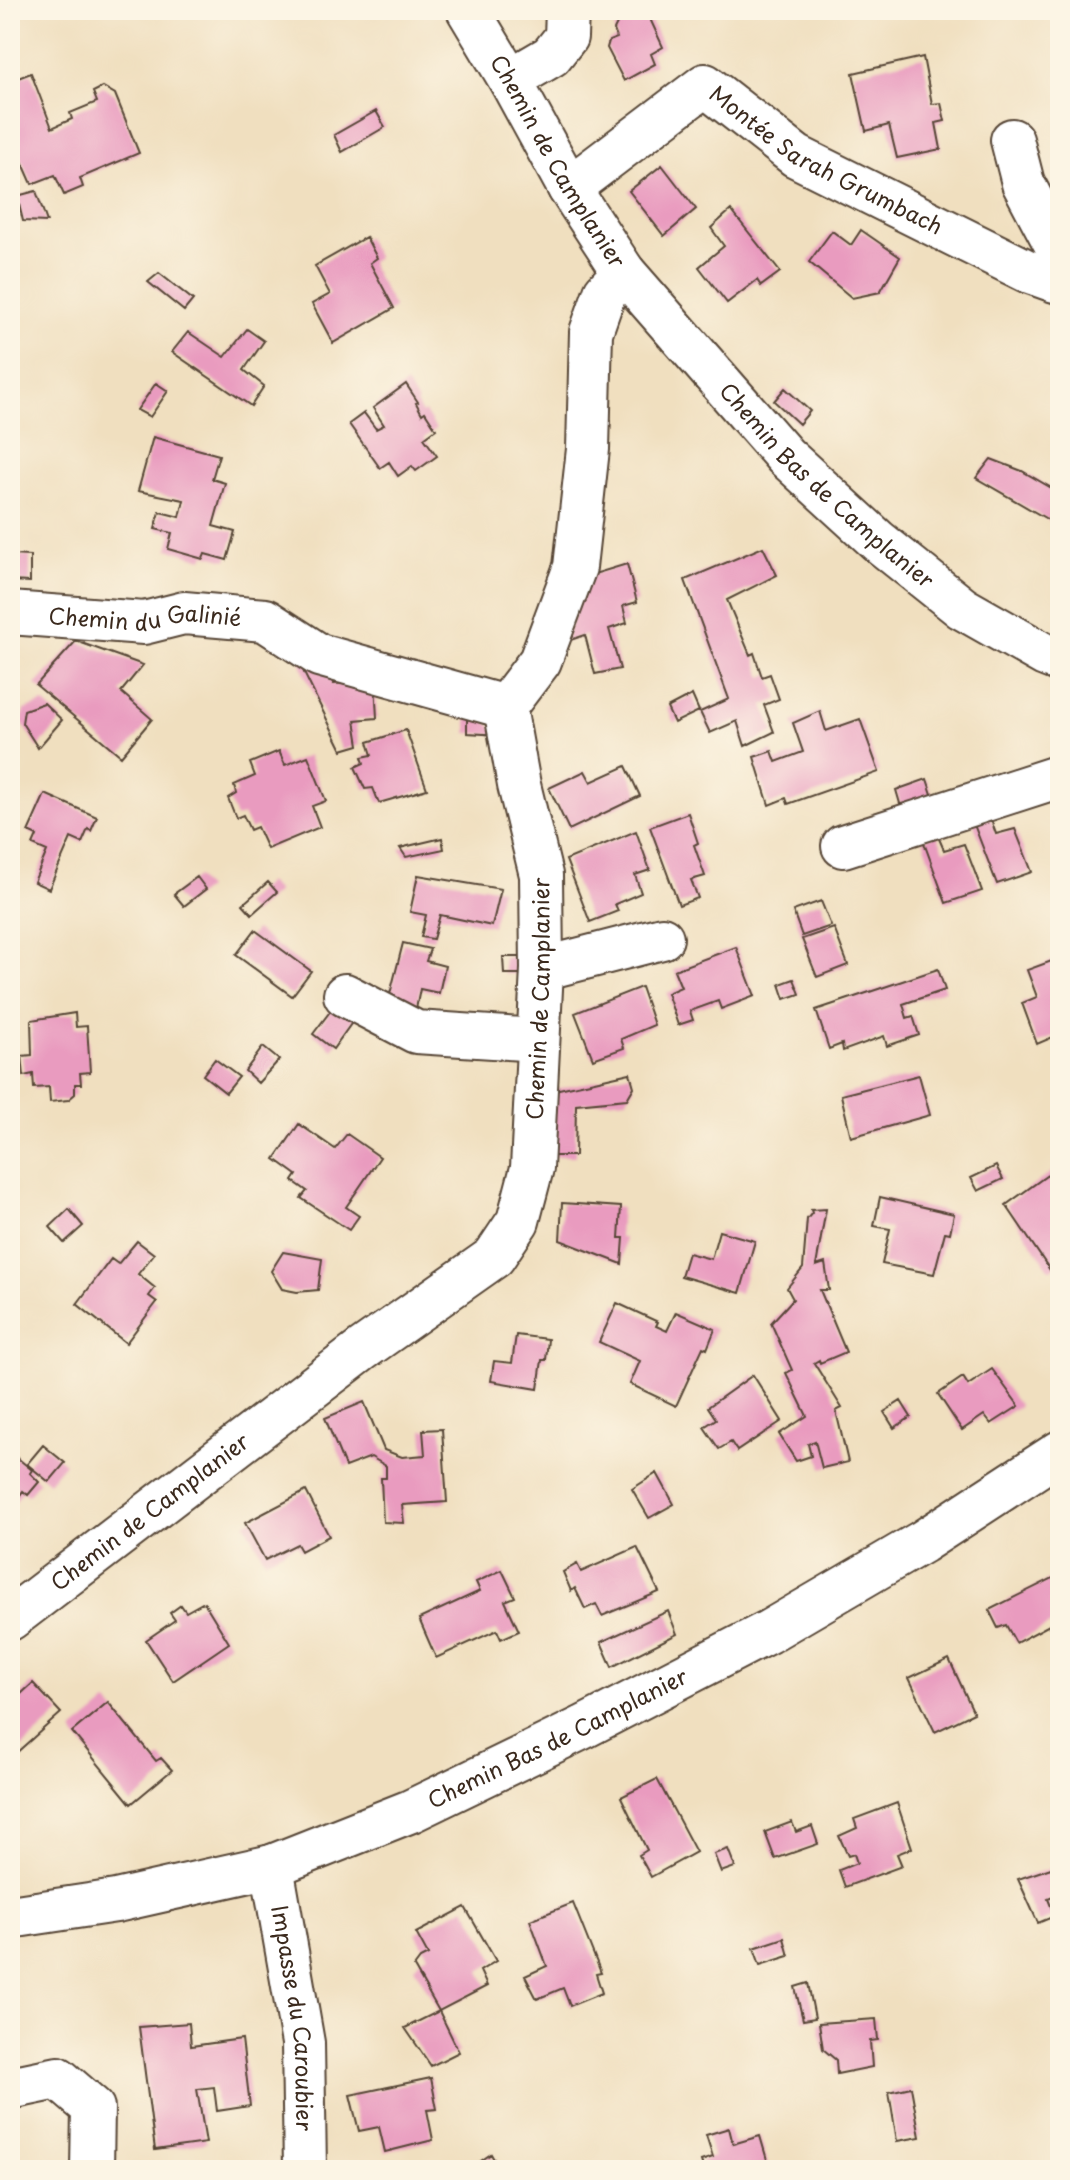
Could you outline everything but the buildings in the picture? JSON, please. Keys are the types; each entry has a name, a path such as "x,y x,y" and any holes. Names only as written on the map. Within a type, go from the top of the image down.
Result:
{"street":[{"name":"Chemin de Camplanier","path":"10,1619 362,1350 494,1257 518,1221 532,1168 542,969 541,875 519,785 505,707 540,661 575,567 588,449 591,332 605,292 624,272 569,188 468,10"},
{"path":"510,80 551,56 566,37 567,10"},
{"name":"Montée Sarah Grumbach","path":"569,188 705,85 796,156 1027,271 1055,281 1060,277"},
{"path":"1012,140 1023,183 1060,253"},
{"name":"Chemin Bas de Camplanier","path":"624,272 785,456 878,541 962,608 1060,661"},
{"name":"Chemin du Galinié","path":"10,613 144,623 184,613 265,620 319,655 505,707"},
{"path":"843,846 1060,776"},
{"path":"542,969 662,938"},
{"path":"345,995 416,1032 538,1040"},
{"name":"Chemin Bas de Camplanier","path":"10,1917 116,1901 272,1866 411,1811 584,1727 754,1639 922,1542 1060,1452"},
{"name":"Impasse du Caroubier","path":"272,1866 303,2043 305,2170"},
{"path":"10,2088 58,2078 93,2108 92,2170"}]}
